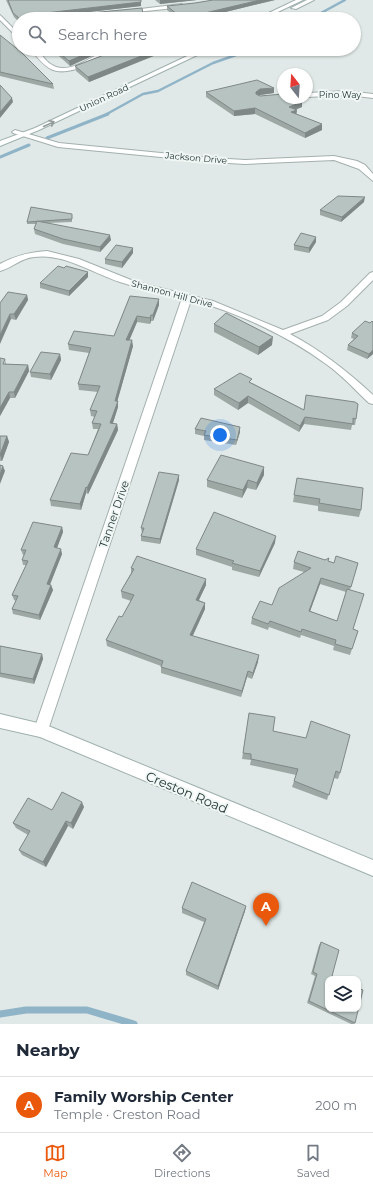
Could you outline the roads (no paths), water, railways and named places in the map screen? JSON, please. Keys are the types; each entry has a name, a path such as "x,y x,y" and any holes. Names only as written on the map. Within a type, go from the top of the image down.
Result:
{"street":[{"path":"154,0 158,11"},
{"path":"274,12 300,0"},
{"path":"286,12 311,0"},
{"path":"120,12 158,11 188,5"},
{"path":"0,16 12,26"},
{"path":"40,56 48,65 63,69 76,67 99,56"},
{"name":"Union Road","path":"0,138 178,56"},
{"name":"Union Road","path":"0,144 24,135 192,56"},
{"name":"Pino Way","path":"313,95 347,93 373,96"},
{"name":"Jackson Drive","path":"15,132 58,144 212,160 245,162 334,158 358,165 367,171 373,179"},
{"name":"Shannon Hill Drive","path":"0,268 11,260 26,256 41,253 56,254 122,280 210,303 281,334 329,362 373,401"},
{"path":"281,334 325,318 344,304 373,275"},
{"name":"Tanner Drive","path":"40,730 187,298"},
{"name":"Creston Road","path":"0,721 40,730 373,868"}],"waterway":[{"path":"323,12 345,0"},
{"path":"105,115 143,94 158,91 213,63 233,56"},
{"path":"47,138 108,114"},
{"path":"0,157 29,145"},
{"path":"0,1014 26,1010 87,1010 134,1024"}],"place":[{"name":"Family Worship Center","path":"266,926"}]}
